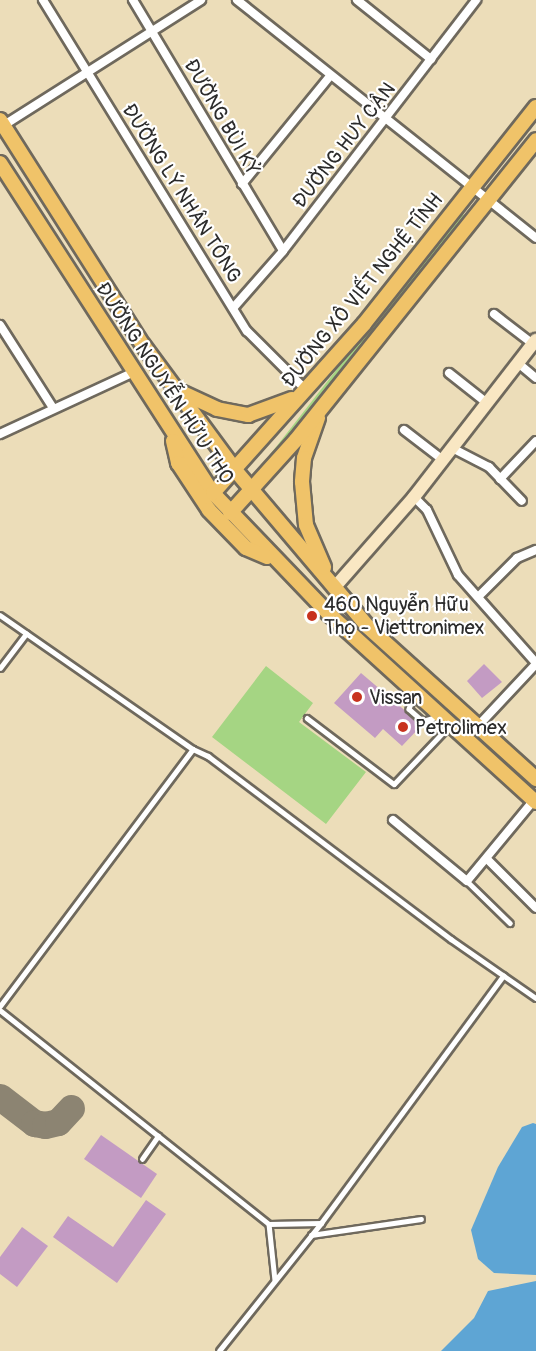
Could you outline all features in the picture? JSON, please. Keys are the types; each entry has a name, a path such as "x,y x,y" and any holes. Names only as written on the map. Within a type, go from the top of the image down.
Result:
{"main road":[{"name":"ĐƯỜNG XÔ VIẾT NGHỆ TĨNH","path":"213,493 307,391 536,107"},
{"name":"ĐƯỜNG NGUYỄN HỮU THỌ","path":"1,124 143,345 251,490 385,644 536,779"},
{"name":"ĐƯỜNG XÔ VIẾT NGHỆ TĨNH","path":"230,513 322,406 536,140"},
{"name":"ĐƯỜNG NGUYỄN HỮU THỌ","path":"0,163 132,373 213,493 274,559 535,801"},
{"path":"177,390 217,409 248,415 261,414 307,391"},
{"path":"322,406 304,458 303,509 313,544 334,588"},
{"path":"172,433 178,463 208,510 246,548 274,559"}],"street":[{"name":"ĐƯỜNG LÝ NHÂN TÔNG","path":"43,0 85,71 234,307 247,332 307,391"},
{"name":"ĐƯỜNG BÙI KỶ","path":"133,0 283,250"},
{"path":"1,124 201,0"},
{"path":"237,0 384,120 472,184 536,238"},
{"path":"357,0 431,58"},
{"path":"462,0 473,4"},
{"name":"ĐƯỜNG HUY CẬN","path":"234,307 283,250 473,4"},
{"path":"242,184 330,76"},
{"path":"334,588 414,497 534,342 494,314"},
{"path":"0,325 53,408"},
{"path":"518,363 536,378"},
{"path":"0,434 132,373"},
{"path":"449,373 487,403"},
{"path":"404,430 443,460"},
{"path":"500,479 536,441"},
{"path":"452,448 483,463 522,501"},
{"path":"414,497 427,510 458,575 536,663 477,726"},
{"path":"478,597 517,558 536,550"},
{"name":"ĐƯỜNG NGUYỄN HỮU THỌ","path":"467,881 535,801"},
{"path":"393,820 467,881"},
{"path":"487,859 536,908"}],"lane":[{"path":"0,615 193,749 208,756 503,976 536,998"},
{"path":"0,668 26,634"},
{"path":"307,718 394,784 446,720"},
{"path":"0,1006 193,749"},
{"path":"467,881 510,923"},
{"path":"219,1351 321,1223 503,976"},
{"path":"0,1010 269,1224 321,1223"},
{"path":"142,1159 158,1136"},
{"path":"311,1235 421,1219"},
{"path":"269,1224 275,1280"}],"green space":[{"path":"460,212 464,215 294,433 258,470"},
{"path":"266,666 313,703 299,722 366,772 326,824 212,737"}],"water":[{"path":"536,1124 536,1275 494,1273 478,1259 471,1230 498,1167 522,1127"},
{"path":"536,1281 536,1351 441,1351 474,1318 488,1291"}],"building":[{"path":"484,664 502,682 482,698 467,681"},
{"path":"361,673 422,725 402,746 383,729 375,738 334,703"},
{"path":"101,1135 157,1174 141,1198 84,1159"},
{"path":"146,1200 166,1214 117,1283 53,1237 68,1216 113,1247"},
{"path":"22,1227 48,1246 17,1287 0,1274 0,1257"}],"taxiway":[{"path":"0,1097 34,1123 45,1125 58,1122 71,1108"}],"place":[{"name":"460 Nguyễn Hữu Thọ - Viettronimex","path":"312,616"},
{"name":"Vissan","path":"357,697"},
{"name":"Petrolimex","path":"403,727"}]}
